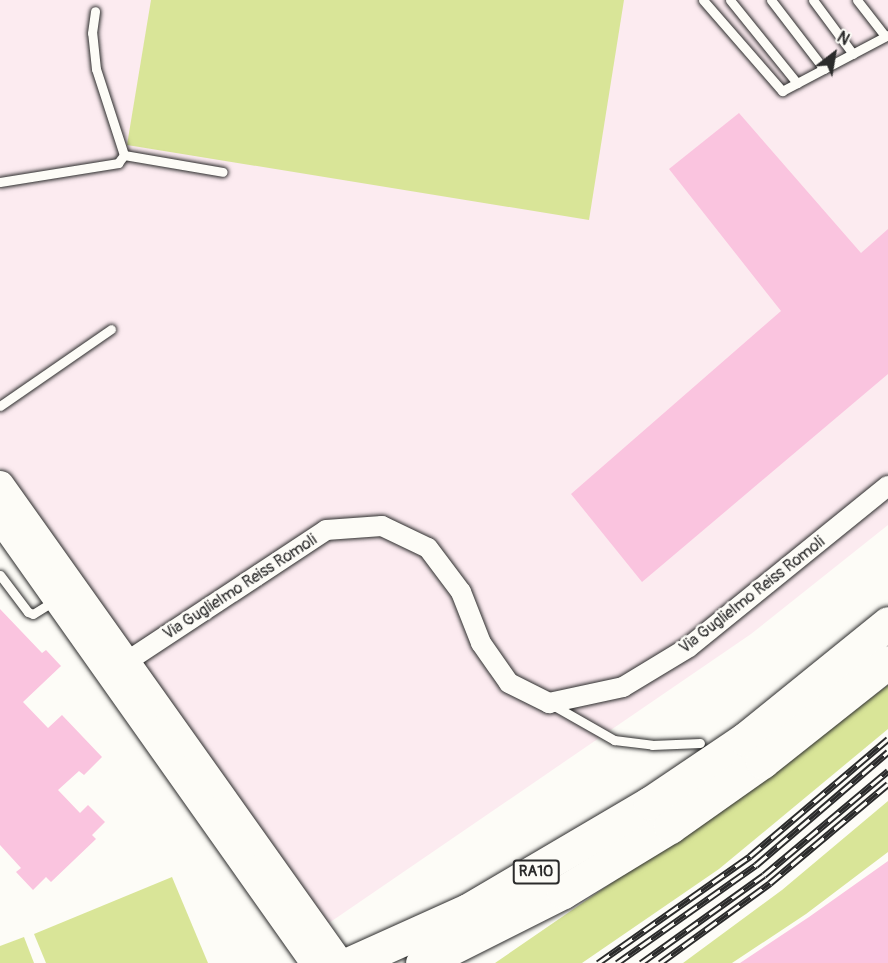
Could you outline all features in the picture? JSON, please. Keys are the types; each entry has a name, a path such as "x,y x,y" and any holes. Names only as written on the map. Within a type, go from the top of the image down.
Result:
{"highway":[{"name":"RA10","path":"350,963 468,910 650,803 745,739 888,623"},
{"name":"RA10","path":"422,963 563,892 723,791 888,662"},
{"name":"RA10","path":"464,963 523,925 563,892"}],"main road":[{"path":"0,484 64,594 312,949 340,963"},
{"path":"0,519 64,594"}],"street":[{"name":"Via Guglielmo Reiss Romoli","path":"116,668 326,530 382,526 428,548 461,592 482,643 509,683 549,703 623,687 689,647 888,486"}],"lane":[{"path":"703,0 782,91 887,36 857,0"},
{"path":"730,0 797,83"},
{"path":"771,0 824,69"},
{"path":"813,0 853,54"},
{"path":"95,11 92,33 96,69 124,155"},
{"path":"124,155 223,172"},
{"path":"0,182 118,163 124,155"},
{"path":"0,406 111,329"},
{"path":"0,576 28,612 40,611 64,594"},
{"path":"549,703 614,740 652,745 700,743"}],"shaded area":[{"path":"0,0 888,0 888,525 751,634 326,925 0,468"}],"green space":[{"path":"151,0 624,0 589,220 127,145"},
{"path":"888,685 888,729 719,869 582,963 495,963 782,766"},
{"path":"888,801 888,852 806,914 732,963 683,963 782,890"},
{"path":"172,877 208,963 46,963 34,934"},
{"path":"24,937 34,963 0,963 0,946"}],"building":[{"path":"739,113 861,253 888,229 888,374 642,582 571,494 781,311 669,169"},
{"path":"0,609 42,653 46,650 61,666 23,702 48,728 62,715 102,757 84,775 79,771 58,790 80,813 88,805 105,822 92,835 96,839 51,882 46,877 33,890 16,872 21,868 0,845"},
{"path":"888,861 888,963 740,963 809,917"}],"railway":[{"path":"598,963 750,856 888,739"},
{"path":"617,963 756,865 888,752"},
{"path":"641,963 764,875 888,771"},
{"path":"660,963 770,883 888,784"}]}
